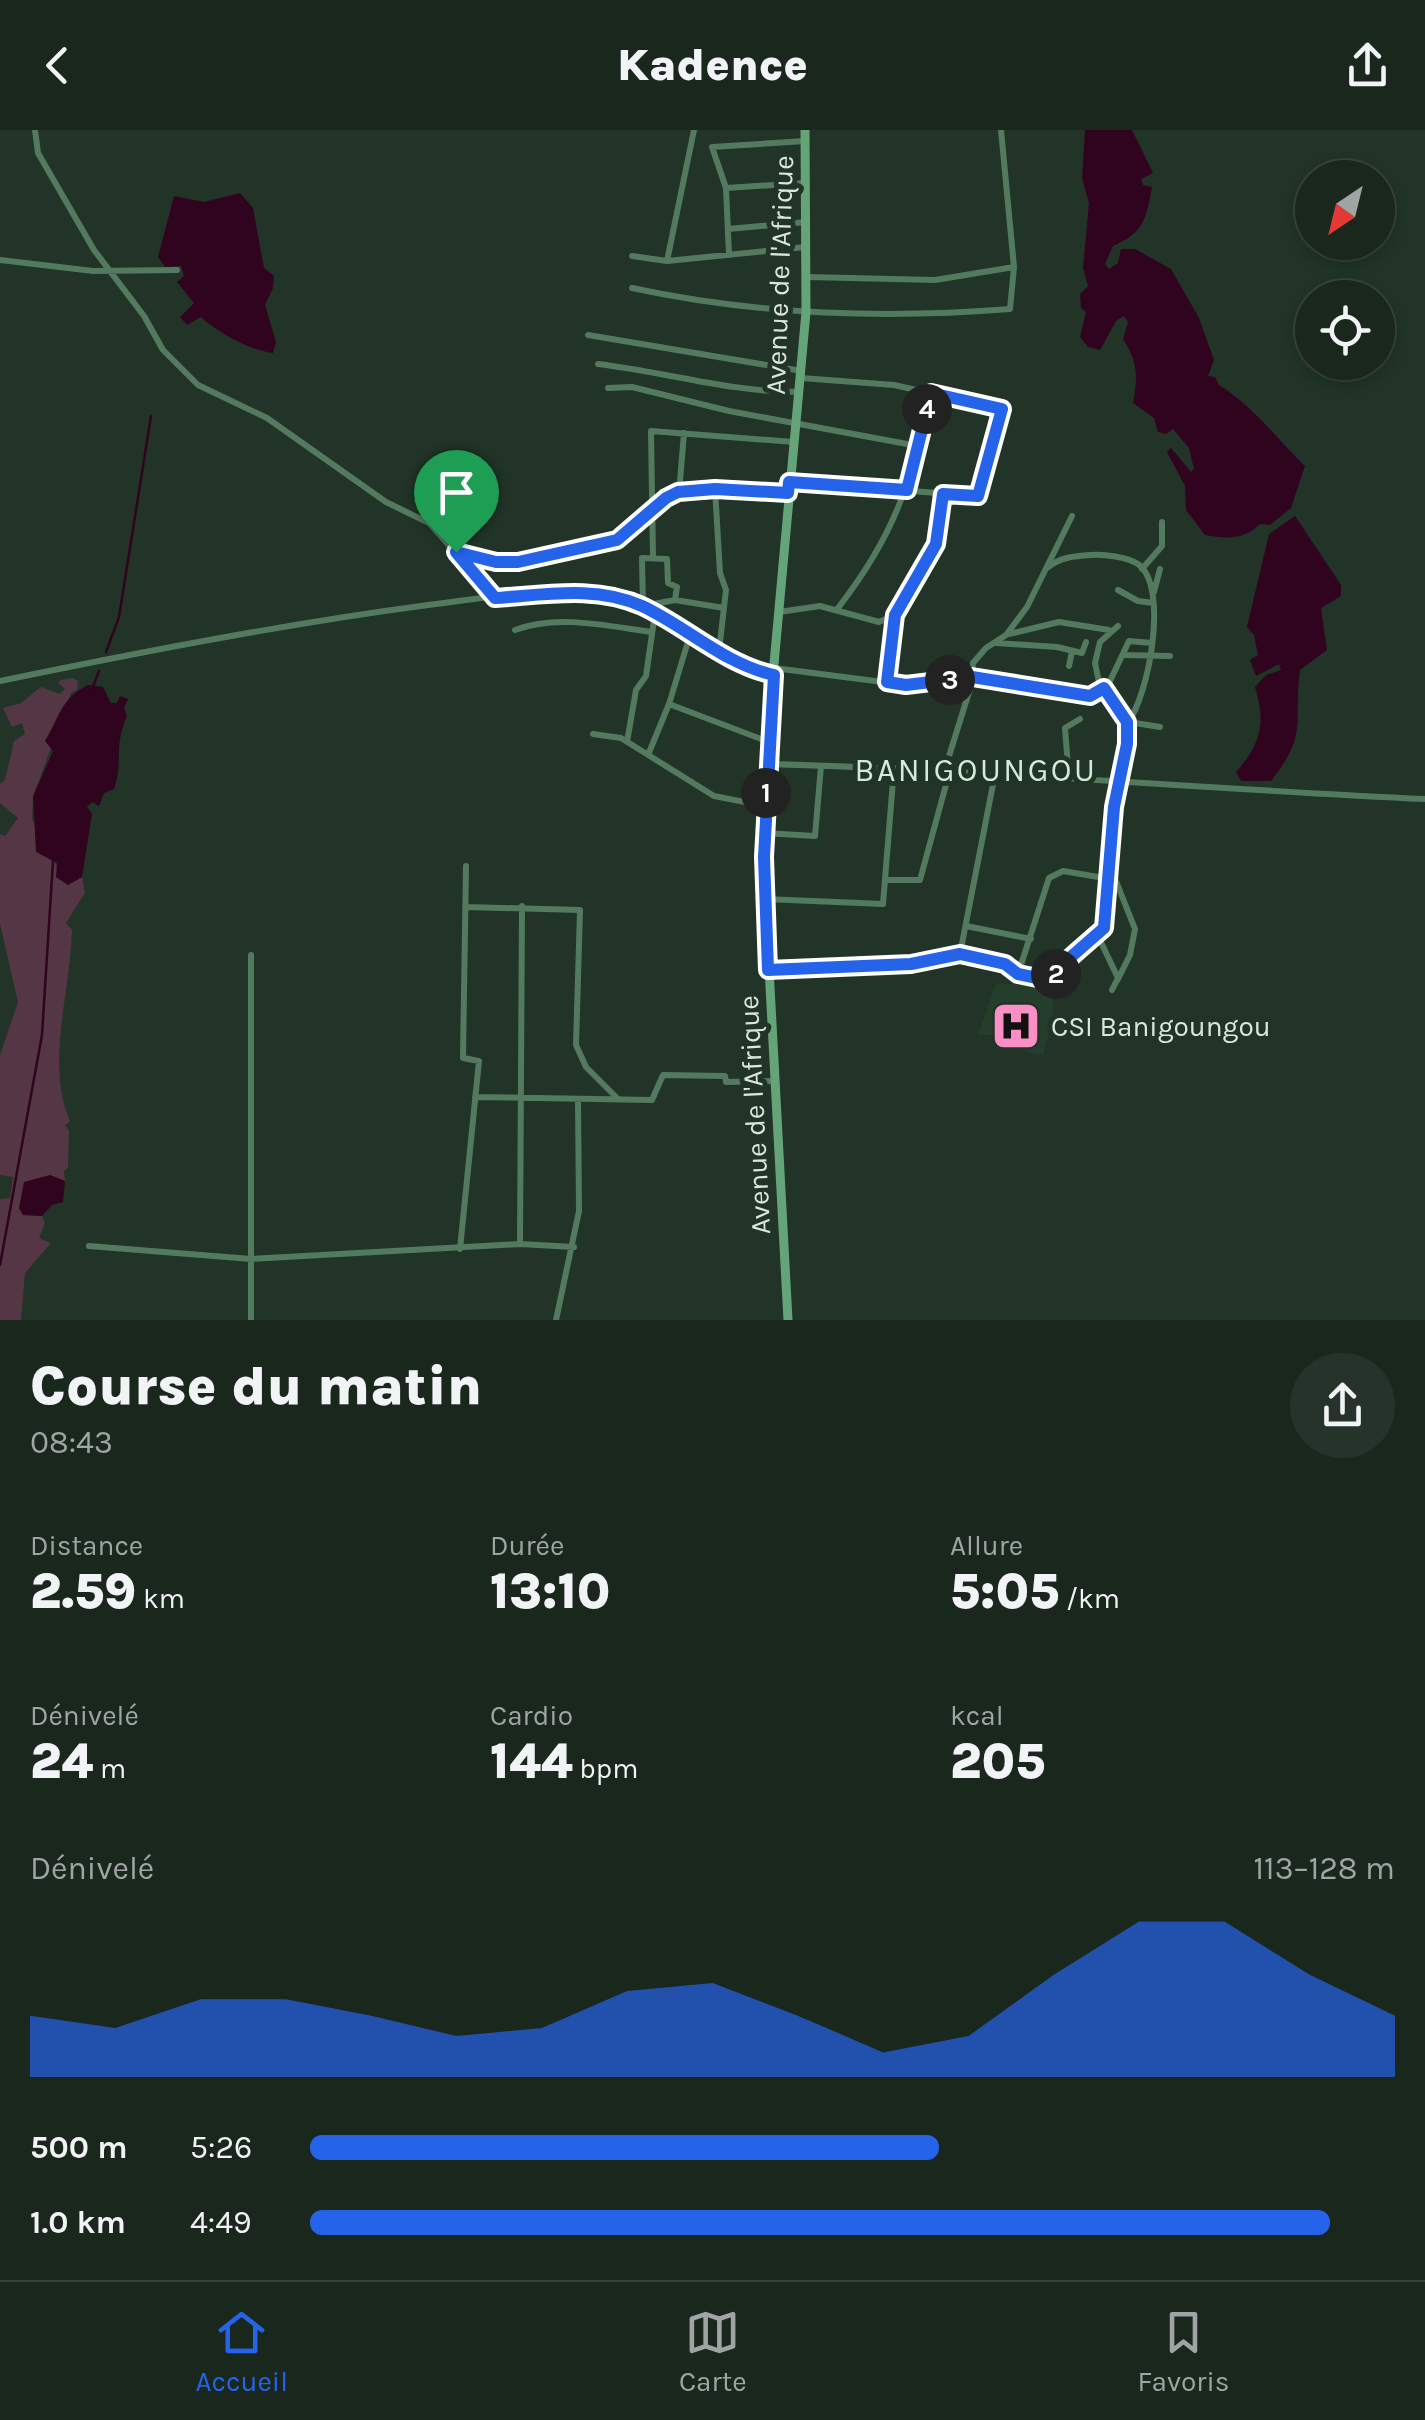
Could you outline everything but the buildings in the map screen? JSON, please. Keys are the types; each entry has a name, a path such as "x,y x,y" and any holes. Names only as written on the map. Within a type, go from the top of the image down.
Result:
{"main road":[{"name":"Avenue de l'Afrique","path":"788,1320 764,899 764,833 778,612 806,312 805,136"}],"street":[{"path":"35,130 38,153 108,270 144,316 163,350 198,385 281,426 386,502 430,524 495,598"},
{"path":"666,261 694,130"},
{"path":"632,288 711,303 806,312 911,317 1010,309 1014,267 1000,130"},
{"path":"729,255 726,188 712,147 805,136"},
{"path":"726,188 806,184"},
{"path":"728,229 807,222"},
{"path":"632,256 666,261 808,247"},
{"path":"0,260 108,270 177,270"},
{"path":"807,278 935,280 1014,267"},
{"path":"456,552 496,562 518,562 617,540 678,492 789,488 978,496 1002,409 894,385 801,374 588,334"},
{"path":"598,364 696,378 754,392 800,392"},
{"path":"608,388 632,387 729,411 918,446"},
{"path":"838,608 877,556 907,490 931,393"},
{"path":"653,558 651,431 794,442"},
{"path":"678,492 684,433"},
{"path":"715,489 724,608 719,652"},
{"path":"887,682 895,615 936,544 943,494"},
{"path":"885,880 919,881 972,677 972,664 979,654 1006,635 1028,607 1072,516"},
{"path":"1142,569 1162,546 1162,522"},
{"path":"1043,572 1062,559 1102,554 1137,564 1153,593"},
{"path":"643,606 640,561 653,558 666,559 668,583 677,586 675,600"},
{"path":"768,970 911,964 960,954 1005,964 1018,974 1052,981 1072,956 1098,936 1104,928 1128,722 1142,696 1152,643 1153,593 1160,569"},
{"path":"1118,590 1136,605 1153,603"},
{"path":"0,681 370,613 495,598 593,592 643,606 752,670 906,685 972,677 1090,696 1104,688 1125,655 1129,641 1152,643"},
{"path":"643,606 675,600 724,608"},
{"path":"778,612 816,606 838,608 879,622 895,615"},
{"path":"627,742 636,690 646,676 655,613"},
{"path":"515,630 536,622 595,624 652,632"},
{"path":"1006,635 1059,622 1114,628 1096,654 1096,670 1104,688 1128,722 1160,727"},
{"path":"648,755 690,635"},
{"path":"995,643 1082,654 1086,642"},
{"path":"1069,666 1072,651"},
{"path":"1125,655 1170,656"},
{"path":"669,704 769,742"},
{"path":"1068,779 1065,732 1070,722 1080,719"},
{"path":"594,734 621,738 714,796 765,806"},
{"path":"768,764 948,770 1425,800"},
{"path":"764,833 815,836 821,766"},
{"path":"764,899 883,904 894,768"},
{"path":"960,954 995,774"},
{"path":"460,1249 479,1061 463,1058 466,866"},
{"path":"1018,974 1049,878 1063,870 1111,875"},
{"path":"1111,875 1136,929 1132,949 1112,990"},
{"path":"520,1244 522,906"},
{"path":"466,907 580,910 576,1045 604,1089 620,1100"},
{"path":"966,926 1030,939"},
{"path":"1098,936 1118,981"},
{"path":"251,955 251,1320"},
{"path":"475,1097 652,1100 664,1076 725,1076 726,1082 775,1081"},
{"path":"556,1320 579,1211 578,1099"},
{"path":"88,1246 251,1259 520,1244 574,1247"}],"shaded area":[{"path":"1085,130 1132,130 1153,173 1141,179 1143,185 1152,187 1142,224 1113,246 1105,264 1109,269 1118,263 1121,249 1135,249 1171,269 1199,318 1214,360 1208,376 1215,377 1219,385 1254,413 1305,466 1291,508 1270,525 1260,524 1235,537 1205,535 1186,510 1185,486 1167,452 1171,448 1191,472 1194,469 1189,448 1173,429 1166,434 1158,432 1154,418 1133,403 1135,370 1123,339 1128,322 1124,316 1116,321 1100,350 1088,347 1080,337 1086,312 1081,308 1080,294 1088,286 1083,268 1089,203 1082,178"},
{"path":"240,193 253,208 264,268 274,276 265,305 276,342 273,353 235,340 201,317 187,325 180,317 194,303 177,282 184,276 181,266 165,267 158,257 174,196 204,202"},
{"path":"1295,516 1341,585 1341,596 1321,608 1327,650 1300,670 1297,728 1291,751 1271,781 1241,781 1236,772 1251,752 1259,732 1255,687 1266,675 1281,670 1279,664 1256,676 1250,660 1258,655 1254,635 1247,627 1269,534"},
{"path":"60,680 78,681 77,690 71,693 33,797 32,819 67,885 82,877 85,893 66,923 72,930 71,953 59,1052 63,1099 70,1121 65,1126 69,1130 68,1168 64,1171 65,1181 50,1175 23,1215 42,1216 45,1223 39,1238 51,1243 25,1273 21,1320 0,1320 0,1199 10,1198 13,1177 0,1175 0,1055 18,1002 0,924 0,834 5,836 18,818 0,803 0,784 5,780 14,741 25,734 22,723 12,727 3,708 21,703 41,687 60,694 65,689 58,683"},
{"path":"88,685 103,687 111,703 117,703 120,696 128,699 124,708 127,716 120,737 114,789 104,793 99,806 92,802 87,807 92,814 82,877 68,885 56,877 57,863 36,852 33,796 53,751 45,741 66,702"},
{"name":"CSI Banigoungou","path":"996,983 1052,987 1053,1017 1043,1055 1031,1054 998,1035 978,1035"},
{"path":"50,1175 65,1181 63,1202 52,1205 42,1216 23,1215 19,1208 24,1182"}],"waterway":[{"path":"106,652 119,617 151,416"},
{"path":"92,689 99,671"},
{"path":"0,1265 42,1035 53,861"}],"place":[{"name":"CSI Banigoungou","path":"1016,1026"}],"district":[{"name":"BANIGOUNGOU","path":"976,770"}],"route":[{"path":"931,393 1002,409 978,496 943,494 936,544 895,615 887,682 906,685 972,677 1090,696 1104,688 1109,692 1127,722 1127,744 1114,807 1112,871 1104,928 1072,956 1052,981 1018,974 1005,964 960,954 911,964 768,970 765,806 774,675 752,670 643,606 615,596 593,592 495,598 456,552 496,562 518,562 617,540 678,492 715,489 788,493 789,482 907,490 931,393"}]}
